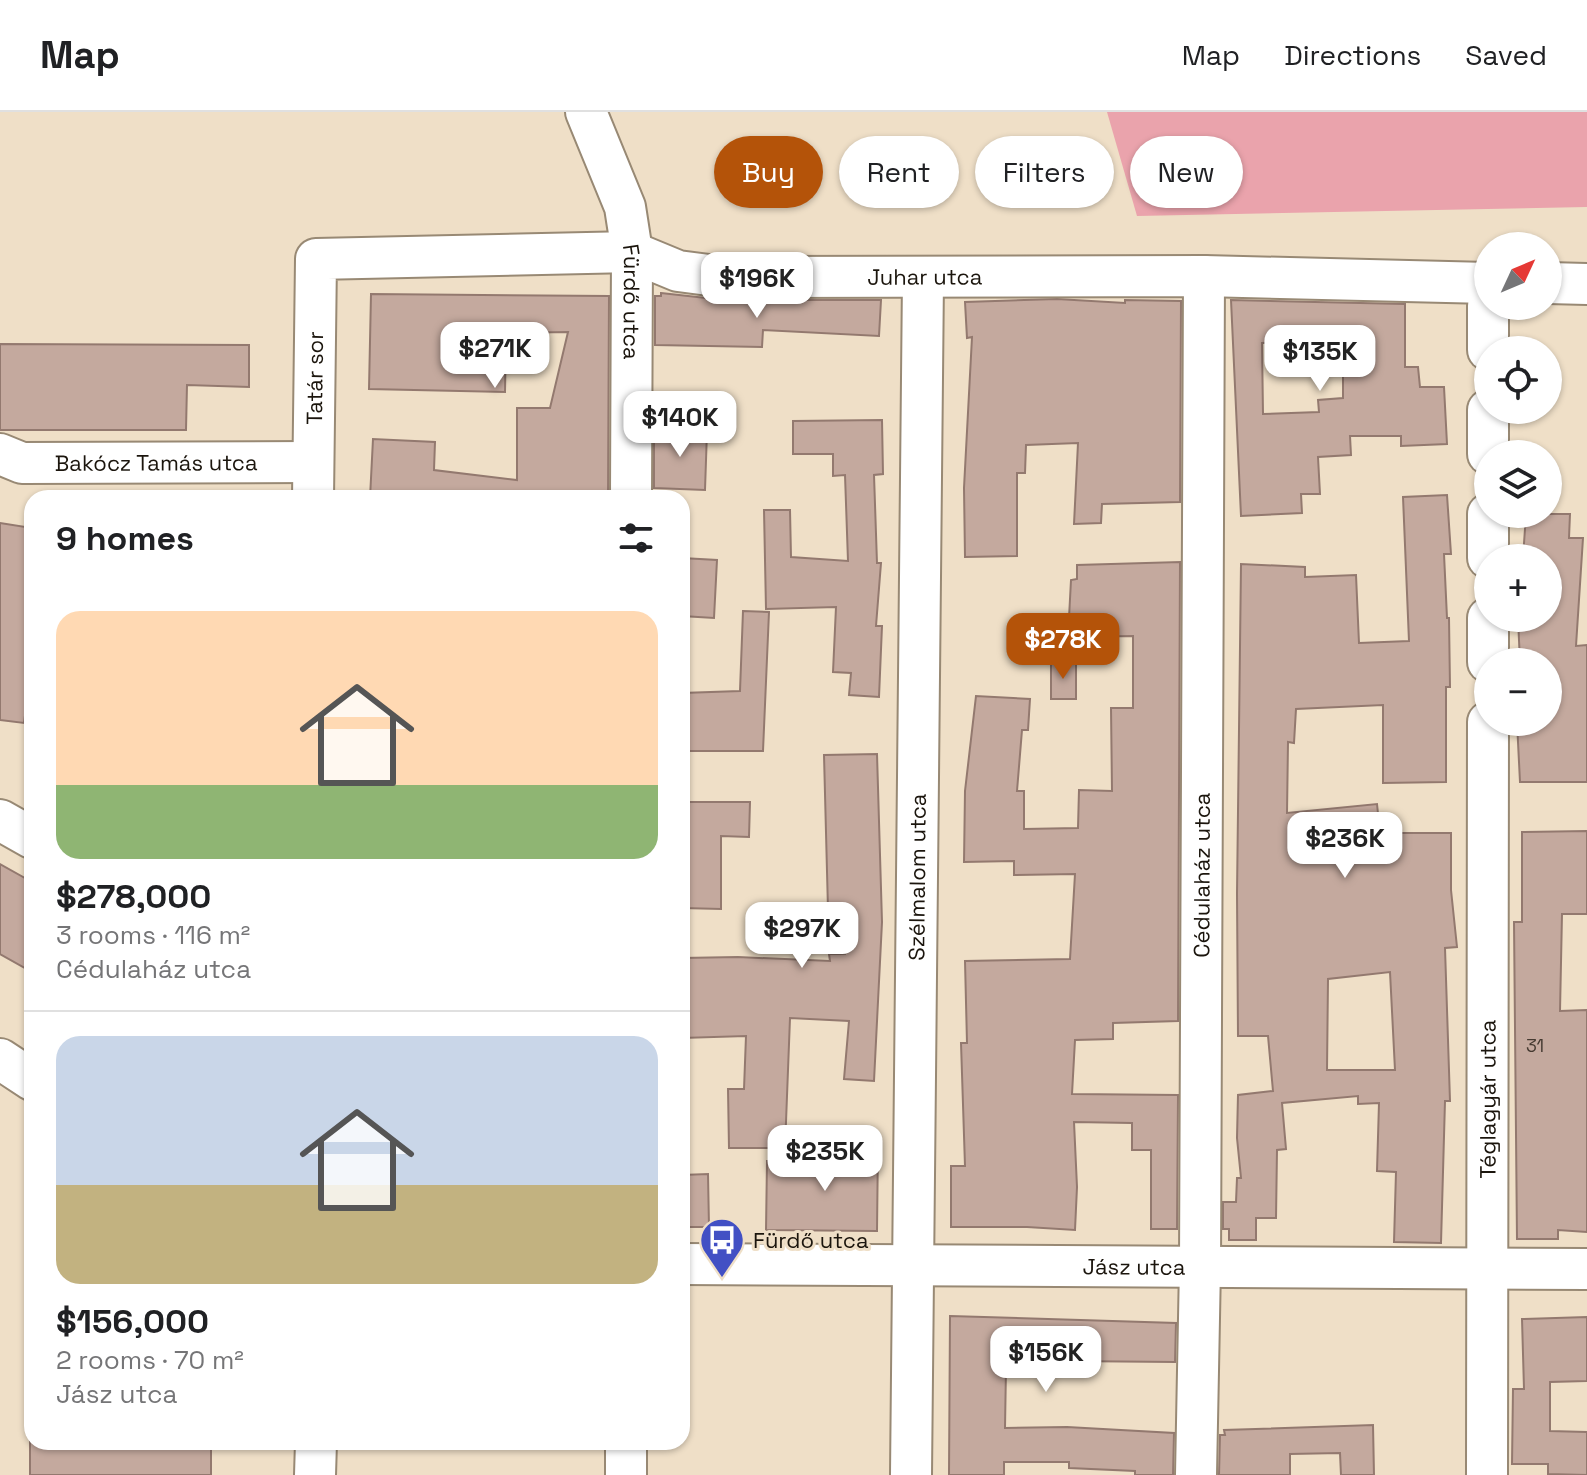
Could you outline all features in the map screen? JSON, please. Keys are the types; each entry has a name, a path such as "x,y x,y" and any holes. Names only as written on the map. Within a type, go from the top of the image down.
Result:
{"street":[{"name":"Fürdő utca","path":"586,112 625,207 632,252 631,490"},
{"name":"Juhar utca","path":"316,259 632,252 678,271 724,277 1204,276 1474,283"},
{"name":"Tatár sor","path":"313,480 316,259"},
{"name":"Cédulaház utca","path":"1196,1475 1200,1266 1204,276"},
{"name":"Szélmalom utca","path":"911,1475 923,278"},
{"path":"1562,283 1587,284"},
{"name":"Bakócz Tamás utca","path":"0,454 22,463 313,480"},
{"name":"Téglagyár utca","path":"1487,1475 1488,736"},
{"path":"0,820 24,834"},
{"path":"0,1059 24,1075"},
{"name":"Jász utca","path":"690,1264 1587,1269"},
{"path":"315,1475 316,1450"},
{"path":"626,1450 626,1475"}],"shaded area":[{"path":"1107,112 1587,112 1587,207 1137,216 1135,208 1243,208 1243,136 1130,136 1130,192"}],"building":[{"path":"661,293 724,300 881,300 879,336 763,330 762,347 655,345 655,296 661,296"},
{"path":"371,294 609,296 608,490 370,490 373,439 435,442 434,470 517,480 517,408 550,408 568,332 506,333 505,392 369,389"},
{"path":"1057,299 1125,303 1125,300 1181,301 1180,502 1102,504 1101,523 1074,524 1078,443 1026,445 1025,473 1017,473 1017,556 965,557 964,488 972,337 967,338 965,302"},
{"path":"1231,300 1405,304 1405,367 1418,367 1420,387 1444,387 1447,444 1401,446 1401,436 1350,436 1351,455 1318,457 1320,494 1301,494 1302,513 1241,516","holes":["1343,341 1343,398 1318,400 1319,412 1263,414 1262,343"]},
{"path":"0,344 249,345 249,387 187,385 186,430 0,430"},
{"path":"882,420 883,474 874,475 877,563 881,563 876,626 882,626 879,697 849,695 851,673 833,672 836,607 766,609 764,510 790,510 791,557 848,561 845,475 833,476 833,454 793,454 793,421"},
{"path":"654,428 707,431 705,490 654,488"},
{"path":"1447,495 1451,554 1444,554 1450,687 1446,687 1446,782 1383,783 1383,705 1296,709 1294,743 1288,742 1287,813 1377,804 1380,833 1451,833 1451,890 1457,947 1445,948 1450,1101 1445,1101 1441,1243 1394,1242 1396,1172 1377,1171 1379,1103 1358,1104 1358,1096 1282,1103 1286,1149 1277,1150 1276,1218 1256,1218 1256,1240 1229,1240 1229,1229 1223,1229 1223,1202 1236,1202 1237,1178 1241,1178 1237,1138 1238,1095 1273,1091 1268,1036 1238,1036 1241,564 1305,567 1305,577 1356,575 1359,643 1409,641 1403,497","holes":["1390,972 1395,1070 1327,1070 1328,979"]},
{"path":"1562,514 1570,514 1569,538 1583,538 1576,646 1587,645 1587,782 1520,782 1518,736 1562,736 1562,648 1519,648 1519,632 1562,632 1562,544 1524,544 1525,528 1562,528"},
{"path":"0,523 24,527 24,723 0,720"},
{"path":"690,558 717,560 714,618 690,616"},
{"path":"1180,562 1178,1021 1113,1023 1113,1039 1075,1040 1072,1094 1178,1095 1177,1229 1151,1229 1151,1150 1132,1150 1132,1123 1074,1122 1075,1230 951,1227 951,1166 965,1166 961,1043 967,1043 965,961 1070,959 1075,874 1014,875 1014,861 964,862 965,791 976,696 1030,699 1028,730 1022,730 1017,791 1024,791 1024,829 1078,828 1079,790 1112,791 1111,708 1133,708 1133,636 1068,637 1071,580 1077,579 1077,565"},
{"path":"743,611 769,612 763,751 690,751 690,693 740,691"},
{"path":"1051,663 1076,664 1076,699 1051,699"},
{"path":"877,754 882,922 874,1081 844,1079 849,1021 790,1018 785,1148 729,1148 728,1089 744,1089 746,1036 690,1038 690,958 830,961 829,954 845,954 845,910 828,910 824,755"},
{"path":"690,802 750,802 749,837 721,836 721,909 690,908"},
{"path":"1587,831 1587,914 1562,914 1560,1011 1587,1010 1587,1232 1558,1230 1558,1239 1517,1239 1514,922 1522,922 1522,832"},
{"path":"0,864 24,878 24,968 0,954"},
{"path":"844,1143 878,1143 877,1231 766,1230 767,1161 844,1162"},
{"path":"708,1174 709,1227 690,1227 690,1175"},
{"path":"950,1316 1176,1323 1175,1362 1066,1361 1065,1370 1006,1368 1005,1428 1067,1427 1174,1433 1173,1475 1135,1475 1135,1471 1069,1468 1069,1462 1004,1462 1004,1475 949,1475"},
{"path":"1587,1317 1587,1381 1550,1382 1550,1431 1587,1432 1587,1475 1548,1474 1548,1464 1512,1464 1513,1389 1524,1389 1522,1319"},
{"path":"1373,1425 1374,1475 1341,1475 1340,1453 1290,1454 1290,1475 1219,1475 1220,1435 1225,1435 1224,1430"},
{"path":"30,1450 211,1450 211,1475 30,1475"}],"place":[{"name":"Fürdő utca","path":"722,1279"}]}
